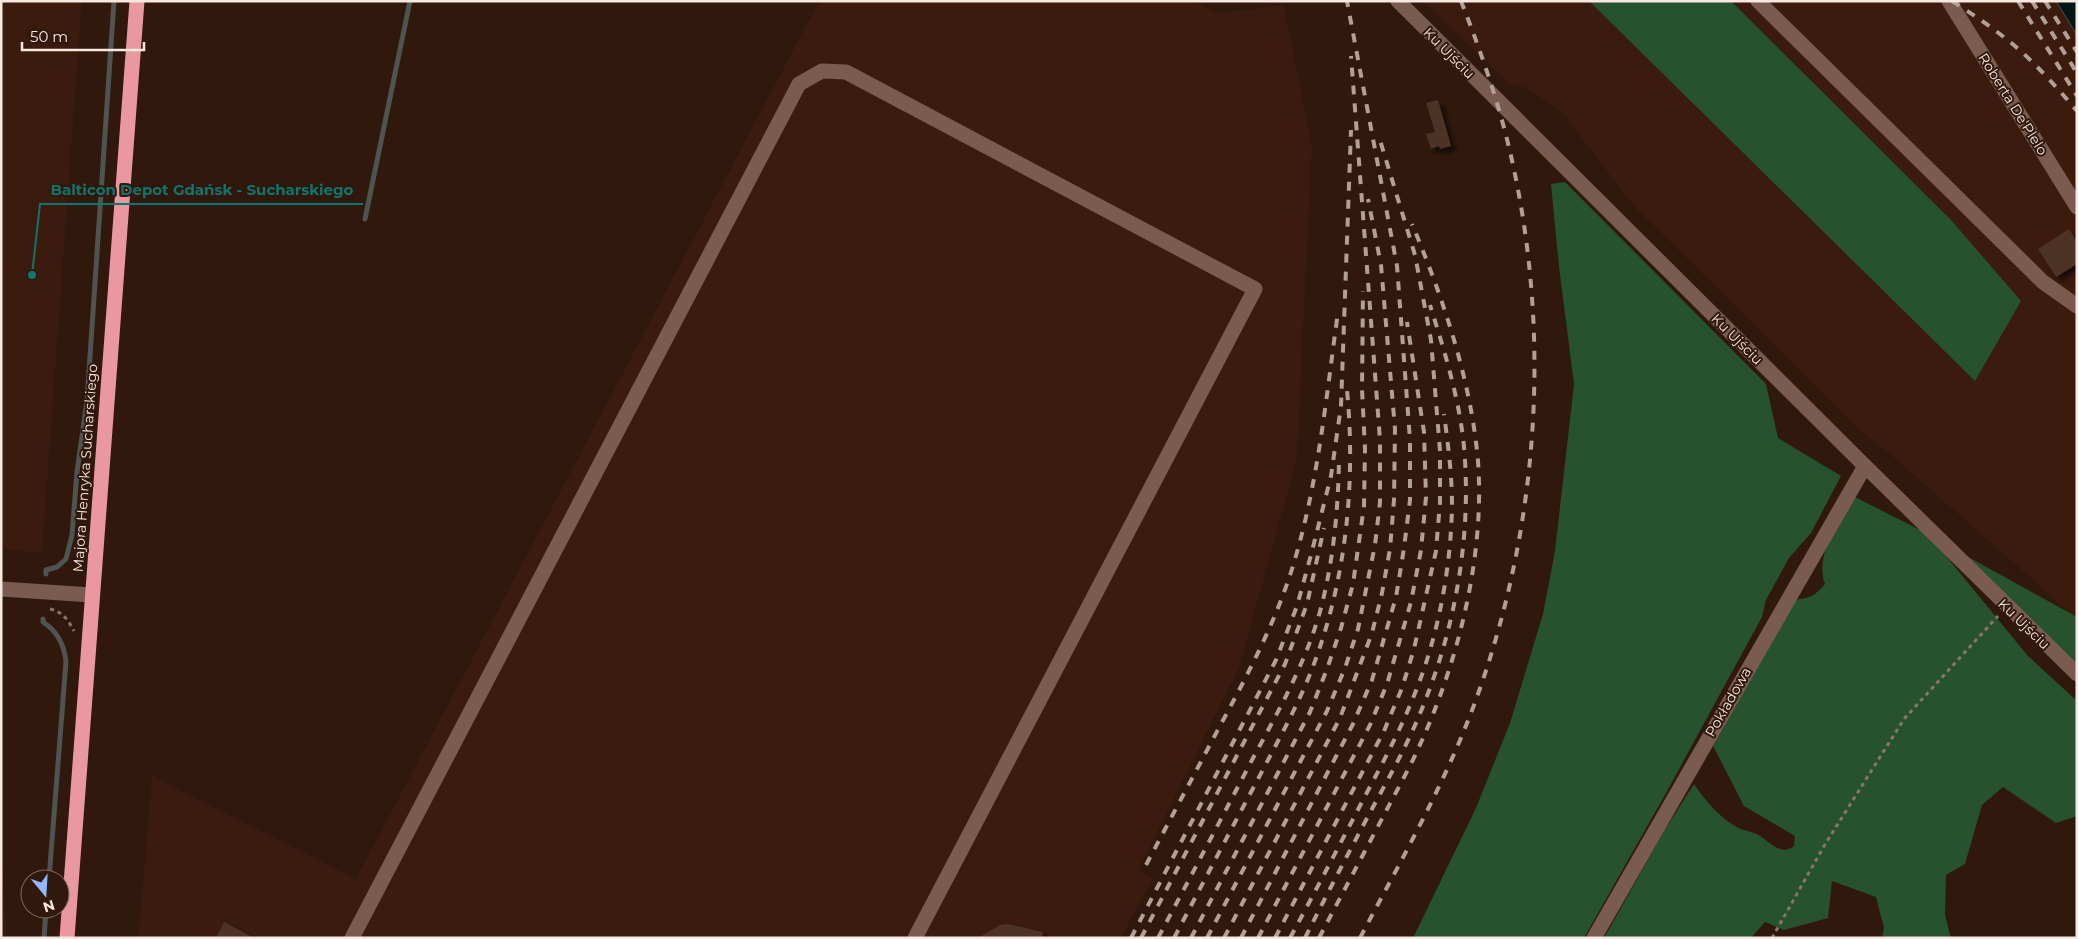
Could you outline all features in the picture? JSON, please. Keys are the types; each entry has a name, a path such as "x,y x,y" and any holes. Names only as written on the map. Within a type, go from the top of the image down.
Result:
{"highway":[{"name":"Majora Henryka Sucharskiego","path":"67,938 137,1"}],"street":[{"name":"Ku Ujściu","path":"1398,1 2006,607 2077,674"},
{"path":"1758,1 2043,282 2077,306"},
{"name":"Roberta De'Plelo","path":"1949,1 2077,206"},
{"path":"352,938 799,84 822,71 846,72 1256,289 915,938"},
{"name":"Pokładowa","path":"1594,938 1864,466"},
{"path":"1,589 92,595"}],"path":[{"path":"1772,938 1824,846 1904,719 2006,607"},
{"path":"48,609 58,611 66,617 74,630 75,636"}],"shaded area":[{"path":"1,1 82,1 42,553 1,549"},
{"path":"819,1 1194,1 1216,13 1284,5 1312,147 1297,460 1239,668 1138,871 1153,878 1121,938 138,938 152,776 356,879"},
{"path":"1423,1 2056,1 2077,35 2077,622 2049,594 1898,461 1857,428 1632,204 1561,111 1526,88 1508,83"},
{"path":"2056,1 2077,1 2077,35"},
{"path":"1,852 7,938 1,938"}],"green space":[{"path":"1589,1 1731,1 1951,220 2021,301 1975,381"},
{"path":"1565,182 1766,384 1778,438 1841,476 1811,533 1789,558 1766,600 1762,617 1584,938 1413,938 1476,808 1510,723 1543,614 1555,551 1574,384 1559,267 1551,184"},
{"path":"1853,496 1928,534 2028,656 2077,701 2077,816 2056,823 2003,787 1982,805 1965,864 1946,875 1945,915 1951,938 1882,938 1884,928 1876,897 1832,881 1828,918 1784,930 1765,922 1751,938 1604,938 1664,831 1694,784 1712,807 1735,826 1757,834 1780,849 1785,850 1794,846 1795,836 1744,806 1713,746 1795,600 1812,596 1825,584 1823,561 1826,550 1830,538"},
{"path":"1963,554 2077,617 2077,667"}],"building":[{"path":"1438,100 1451,146 1440,149 1439,146 1431,149 1426,134 1435,132 1426,103"},
{"path":"2069,229 2077,242 2077,264 2056,277 2038,249"},
{"path":"224,922 254,938 216,938"},
{"path":"1008,924 1043,932 1042,938 978,938 1000,925"}],"waterway":[{"path":"46,574 46,570 57,567 66,559 72,535 77,472 87,401 114,1"},
{"path":"365,219 410,1"},
{"path":"43,619 43,622 59,639 64,649 66,661 50,869"},
{"path":"44,938 45,919"}],"railway":[{"path":"1241,938 1353,724 1372,680 1396,597 1410,500 1410,440 1397,266 1347,1"},
{"path":"1360,938 1433,799 1471,713 1494,646 1511,578 1524,508 1532,438 1534,367 1532,296 1524,226 1511,156 1501,117 1461,1"},
{"path":"1952,1 1989,26 2024,54 2077,111"},
{"path":"2018,1 2077,96"},
{"path":"2032,1 2077,73"},
{"path":"2045,1 2077,52"},
{"path":"1207,938 1327,711 1345,668 1358,629 1375,545 1380,502 1380,440 1351,56"},
{"path":"1131,938 1276,660 1297,606 1311,555 1331,476 1341,406 1351,130"},
{"path":"1275,938 1384,731 1402,688 1414,649 1436,551 1440,502 1440,451 1431,340 1415,255 1379,137"},
{"path":"1224,938 1340,718 1372,633 1382,593 1390,549 1394,500 1395,429 1381,265 1368,199"},
{"path":"1319,938 1406,773 1432,716 1456,645 1466,609 1473,572 1479,497 1478,461 1469,400 1445,310 1412,224"},
{"path":"1191,938 1310,712 1341,628 1353,584 1364,506 1363,291"},
{"path":"1305,938 1414,728 1445,643 1458,583 1465,521 1466,491 1463,440 1457,401 1430,305"},
{"path":"1146,865 1251,667 1269,629 1292,569 1315,474 1338,312"},
{"path":"1258,938 1370,725 1387,684 1411,602 1421,550 1426,497 1424,432 1407,322"},
{"path":"1174,938 1293,712 1324,636 1333,602 1346,532 1350,461 1347,390"},
{"path":"1290,938 1396,737 1430,652 1442,603 1451,529 1451,482 1444,414"},
{"path":"1158,938 1282,703 1309,645 1322,604 1330,568 1338,497 1339,461"},
{"path":"1141,938 1285,664 1307,604 1324,528"}],"place":[{"name":"Balticon Depot Gdańsk - Sucharskiego","path":"32,275"}]}
